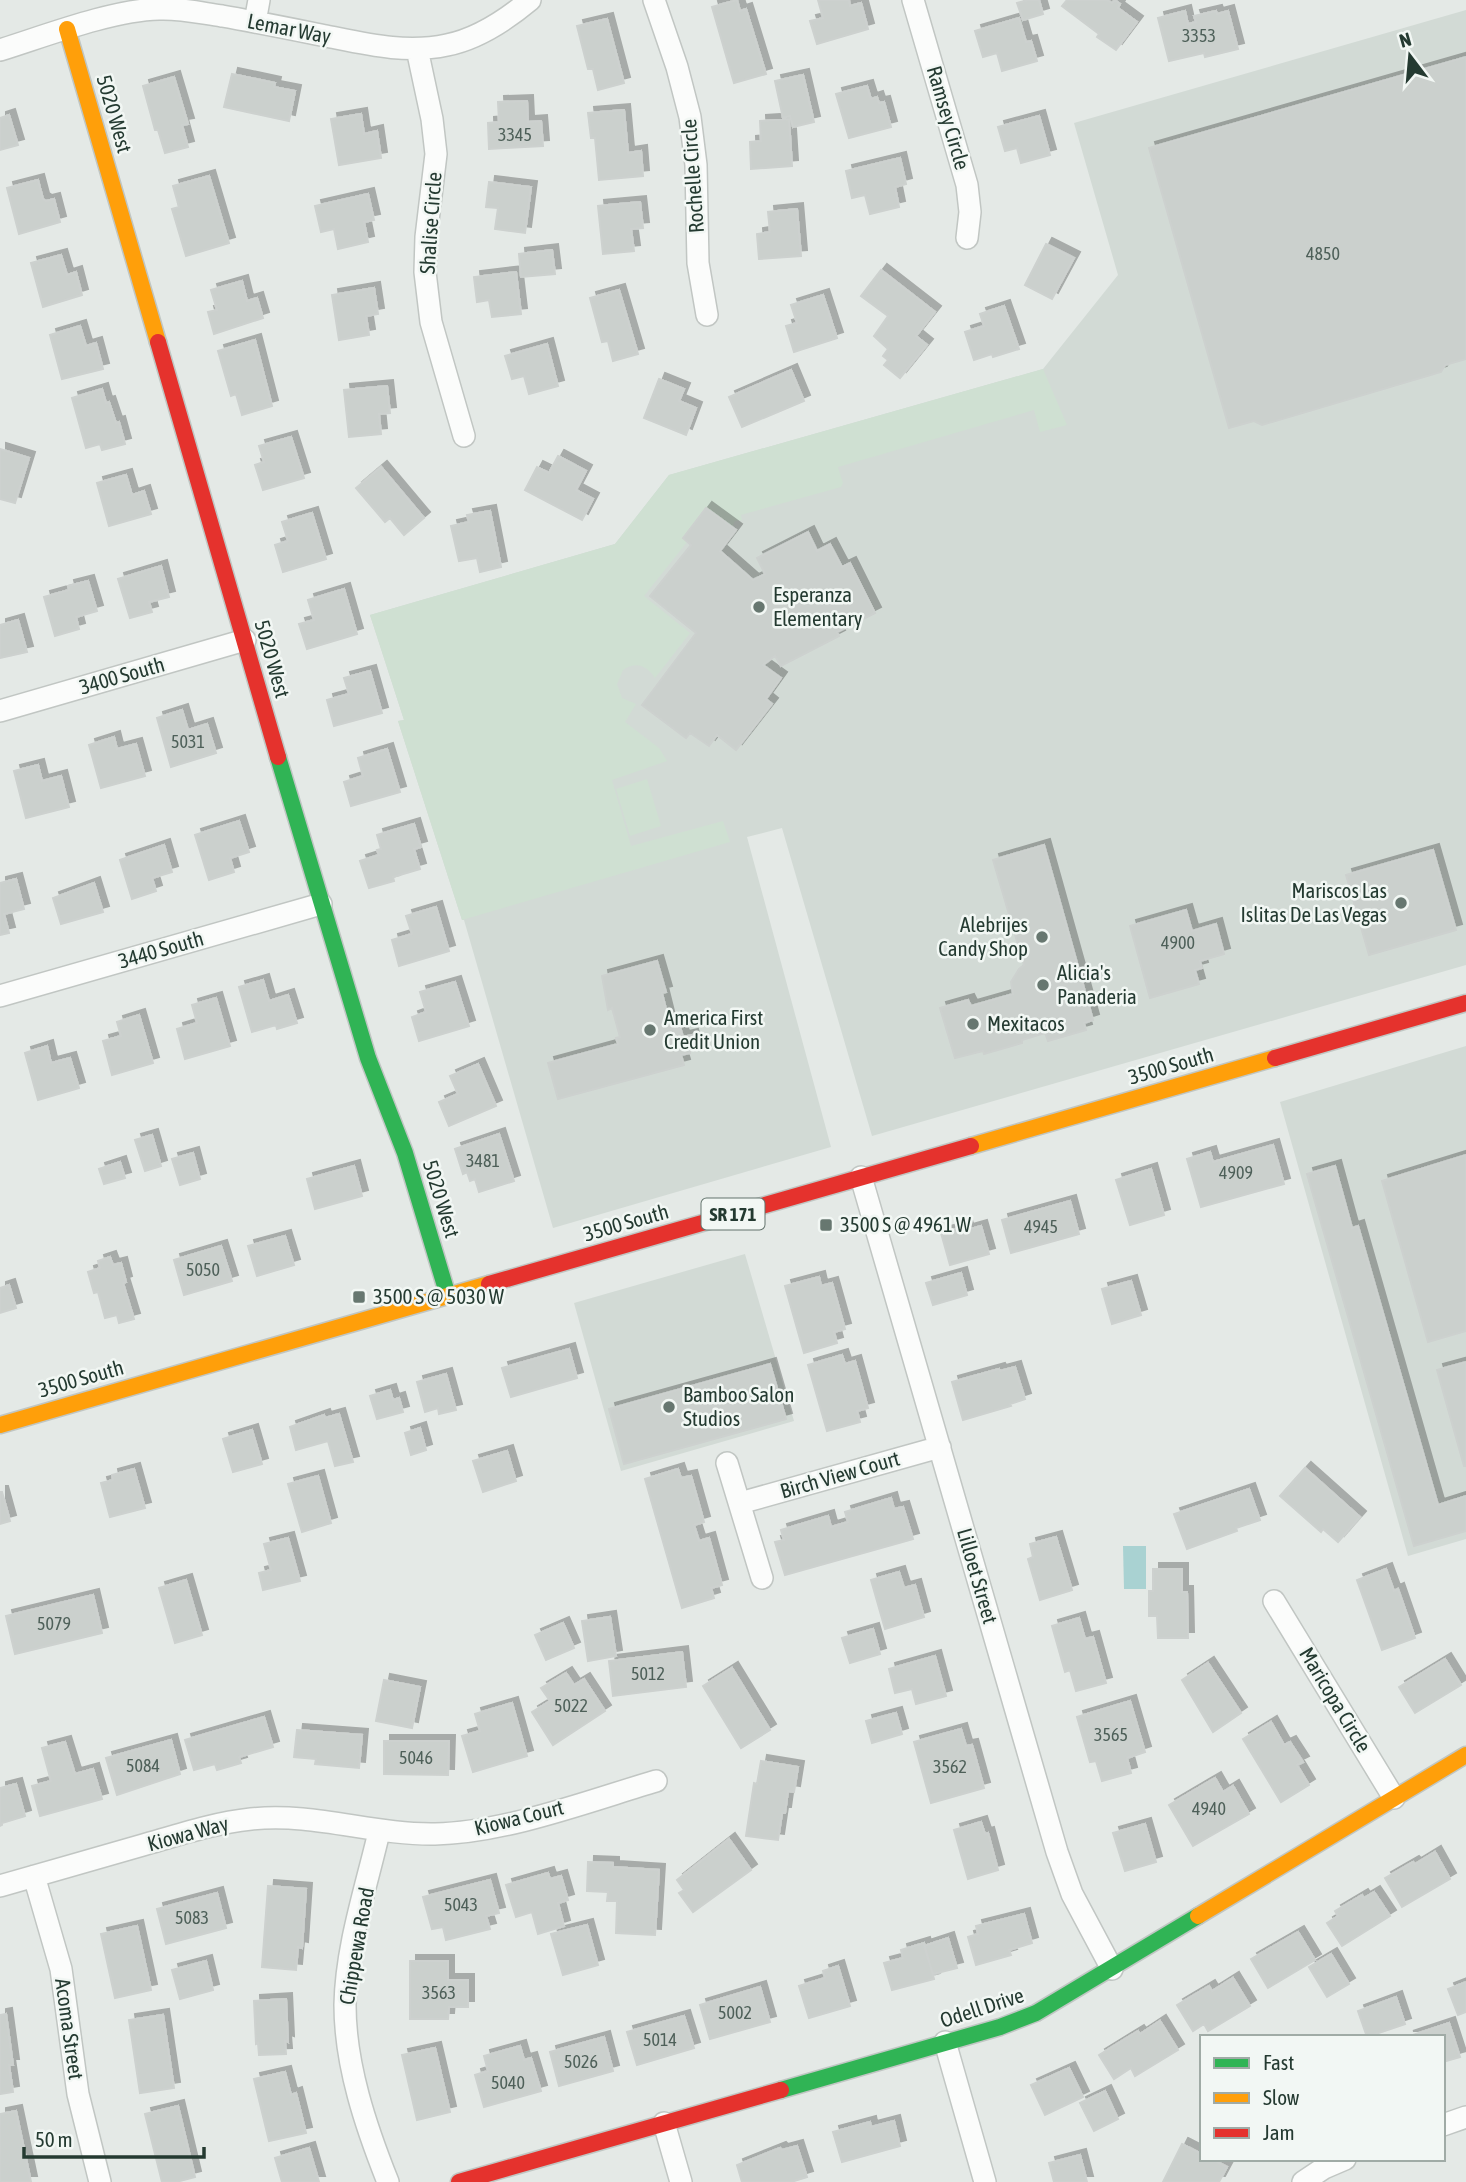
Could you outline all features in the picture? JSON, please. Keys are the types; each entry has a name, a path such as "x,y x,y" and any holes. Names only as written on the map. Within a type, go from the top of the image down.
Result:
{"street":[{"path":"255,22 259,0"},
{"name":"Lemar Way","path":"0,50 123,14 158,9 190,11 383,47 417,49 447,45 473,37 513,15 530,0"},
{"name":"Rochelle Circle","path":"654,0 671,46 690,117 696,165 698,263 707,315"},
{"name":"Ramsey Circle","path":"913,0 967,185 970,212 967,238"},
{"name":"5020 West","path":"67,29 321,904 368,1058 405,1153 448,1296"},
{"name":"Shalise Circle","path":"417,49 432,119 436,154 426,237 425,272 431,322 464,436"},
{"name":"3400 South","path":"0,711 244,640"},
{"name":"3440 South","path":"0,996 321,904"},
{"name":"3500 South","path":"0,1425 1466,1003"},
{"name":"Lilloet Street","path":"861,1177 1057,1852 1072,1894 1112,1969"},
{"name":"Birch View Court","path":"740,1503 940,1447"},
{"path":"727,1463 762,1578"},
{"name":"Maricopa Circle","path":"1274,1601 1395,1798"},
{"name":"Odell Drive","path":"459,2182 1000,2026 1036,2013 1466,1755"},
{"name":"Kiowa Court","path":"379,1832 437,1834 482,1829 656,1781"},
{"name":"Kiowa Way","path":"0,1886 235,1821 292,1817 379,1832"},
{"name":"Chippewa Road","path":"379,1832 352,1947 345,2004 346,2031 355,2080 388,2182"},
{"name":"Acoma Street","path":"34,1876 61,1969 78,2094 100,2182"},
{"path":"944,2042 985,2182"},
{"path":"1445,2124 1466,2117"},
{"path":"664,2123 681,2182"},
{"path":"1303,2182 1340,2161"}],"shaded area":[{"path":"1466,10 1466,965 872,1136 782,828 747,837 831,1147 553,1228 464,920 398,721 404,720 370,615 615,544 669,475 1043,369 1118,275 1074,123"},
{"path":"1466,1046 1466,1539 1408,1556 1280,1102"},
{"path":"745,1254 794,1421 621,1471 574,1303"}],"green space":[{"path":"1043,369 1067,425 1040,432 1034,410 838,467 843,483 841,487 741,515 742,520 735,521 732,527 705,508 683,538 687,542 644,596 690,633 655,678 645,667 636,665 623,670 617,684 622,698 636,704 625,722 659,748 667,761 612,780 631,846 723,821 730,842 462,920 398,721 404,720 370,615 615,544 669,475"},
{"path":"647,779 661,826 630,836 616,789"}],"water":[{"path":"1123,1546 1146,1546 1146,1589 1124,1589"}],"building":[{"path":"737,0 740,11 746,9 766,74 734,83 712,7"},
{"path":"818,0 849,0 850,6 861,3 868,29 817,44 810,21 823,18"},
{"path":"1039,0 1043,14 1023,20 1017,3"},
{"path":"1067,0 1107,0 1112,3 1115,0 1120,4 1118,8 1137,22 1116,50 1062,6"},
{"path":"1185,11 1188,24 1196,22 1194,16 1228,11 1238,49 1205,57 1204,53 1169,61 1158,18"},
{"path":"1019,18 1026,42 1031,41 1037,61 1002,71 997,53 983,57 975,31"},
{"path":"607,19 624,83 598,90 593,69 588,69 577,26"},
{"path":"1466,57 1466,359 1445,365 1441,372 1262,425 1254,421 1229,428 1149,148"},
{"path":"232,74 275,83 274,87 295,91 289,121 224,107"},
{"path":"803,75 814,122 793,127 790,116 783,118 775,81"},
{"path":"174,77 188,124 182,125 188,147 165,153 158,130 155,130 143,86"},
{"path":"867,86 871,99 877,97 879,103 884,102 891,127 849,138 836,94"},
{"path":"527,101 528,122 541,121 543,146 489,149 488,123 499,122 498,102"},
{"path":"624,110 628,153 641,151 643,176 599,180 595,138 591,138 588,113"},
{"path":"361,114 364,134 377,131 381,158 339,165 331,119"},
{"path":"9,115 18,145 0,150 0,118"},
{"path":"1039,116 1050,155 1021,163 1017,148 1005,151 998,127"},
{"path":"789,119 792,166 751,169 750,142 761,141 760,121"},
{"path":"900,158 906,184 895,187 899,207 870,214 865,195 852,198 846,171"},
{"path":"209,176 229,243 186,256 172,209 179,207 173,186"},
{"path":"38,180 43,199 54,199 60,222 19,234 7,188"},
{"path":"489,182 531,187 525,233 495,229 498,208 486,207"},
{"path":"368,194 374,220 364,222 368,242 338,249 334,229 321,232 315,206"},
{"path":"640,202 643,228 631,229 634,251 603,254 598,206"},
{"path":"797,209 801,256 759,259 757,234 770,232 768,212"},
{"path":"1046,244 1074,258 1052,299 1025,285"},
{"path":"552,250 555,274 521,277 519,254"},
{"path":"61,255 67,275 76,272 82,295 43,307 31,263"},
{"path":"881,270 935,312 916,336 927,345 900,378 884,365 888,360 883,356 888,349 874,336 888,316 861,296"},
{"path":"516,272 521,314 492,317 489,300 477,302 474,277"},
{"path":"242,281 247,301 257,298 263,318 214,334 208,312 217,310 211,290"},
{"path":"374,288 378,314 366,316 369,335 339,340 332,295"},
{"path":"619,290 638,354 613,361 608,341 602,342 590,298"},
{"path":"823,295 837,338 794,352 786,326 797,323 791,305"},
{"path":"1004,306 1019,349 974,360 965,332 984,326 980,314"},
{"path":"80,326 86,346 96,343 103,369 62,379 50,335"},
{"path":"255,340 272,406 242,415 236,394 231,396 218,351"},
{"path":"547,344 558,386 529,394 524,376 512,379 505,356"},
{"path":"791,370 804,401 742,427 729,397"},
{"path":"659,379 684,389 679,401 696,408 686,435 644,418"},
{"path":"387,386 390,413 379,414 381,434 349,437 344,390"},
{"path":"102,389 116,423 119,422 125,444 102,450 100,444 86,448 72,398"},
{"path":"291,437 304,478 263,490 255,465 264,462 259,446"},
{"path":"0,449 29,458 15,503 0,499"},
{"path":"558,456 586,471 576,490 593,499 582,520 525,490 537,467 549,473"},
{"path":"381,467 424,518 404,535 390,518 385,522 356,488"},
{"path":"126,475 132,495 144,491 151,514 109,526 97,483"},
{"path":"706,508 736,530 720,551 753,580 765,574 757,558 808,532 817,551 830,544 842,567 850,563 875,613 837,632 839,636 781,666 775,656 763,665 781,678 766,699 772,704 736,750 717,735 709,746 690,733 686,738 642,705 696,633 650,596 691,545 683,538"},
{"path":"490,511 501,567 480,572 477,558 459,561 451,526 469,522 467,515"},
{"path":"312,513 326,559 283,572 275,545 288,541 282,522"},
{"path":"161,566 169,597 149,602 152,612 130,618 118,579"},
{"path":"88,581 97,611 76,617 79,629 55,636 44,597 69,590 68,586"},
{"path":"344,589 357,634 307,649 299,624 314,620 308,600"},
{"path":"18,620 27,652 0,658 0,625"},
{"path":"370,671 382,713 334,726 327,700 349,694 344,678"},
{"path":"182,710 188,730 207,724 216,753 171,767 157,718"},
{"path":"114,737 117,749 136,744 145,776 101,788 89,745"},
{"path":"387,749 400,792 351,806 344,782 363,776 358,758"},
{"path":"38,765 42,781 61,776 69,807 26,818 14,771"},
{"path":"239,821 249,852 230,858 234,872 209,880 195,835"},
{"path":"414,824 421,847 414,849 420,869 393,877 394,881 369,888 360,861 379,855 377,850 381,849 377,835"},
{"path":"164,845 172,872 152,878 156,891 132,899 120,860"},
{"path":"1044,845 1093,1020 1084,1023 1086,1030 1048,1041 1045,1033 984,1054 983,1051 955,1058 940,1008 968,1000 971,1006 1013,994 1011,982 1024,965 993,860"},
{"name":"Mariscos Las Islitas De Las Vegas","path":"1433,850 1456,930 1369,955 1346,875"},
{"path":"16,879 24,909 4,914 9,933 0,935 0,883"},
{"path":"94,883 103,912 61,924 53,898"},
{"path":"436,907 449,951 399,966 392,940 412,934 406,916"},
{"path":"1186,910 1192,931 1216,924 1224,954 1200,961 1202,968 1195,970 1199,984 1150,998 1130,926"},
{"name":"America First Credit Union","path":"657,961 666,992 662,993 670,1025 679,1023 683,1037 692,1035 694,1043 688,1044 690,1053 681,1055 684,1065 558,1099 548,1063 618,1044 616,1038 620,1037 612,1008 608,1010 602,976"},
{"path":"263,980 269,1001 288,995 297,1023 277,1029 276,1025 252,1032 239,987"},
{"path":"455,982 469,1026 419,1041 412,1017 426,1012 420,992"},
{"path":"216,998 230,1046 185,1059 177,1029 197,1023 192,1005"},
{"path":"139,1015 153,1063 112,1075 103,1041 121,1036 117,1022"},
{"path":"47,1046 51,1063 70,1058 79,1088 38,1100 25,1053"},
{"path":"478,1064 496,1106 449,1126 439,1102 458,1094 450,1076"},
{"path":"499,1134 514,1181 479,1192 475,1179 470,1181 467,1172 463,1174 455,1149"},
{"path":"152,1135 161,1166 145,1171 135,1140"},
{"path":"1273,1145 1284,1184 1201,1207 1187,1159 1210,1152 1213,1162"},
{"path":"193,1153 200,1179 180,1185 172,1159"},
{"path":"1466,1155 1466,1331 1428,1342 1382,1181"},
{"path":"120,1162 125,1178 104,1184 99,1169"},
{"path":"354,1166 362,1196 315,1209 307,1179"},
{"path":"1335,1166 1352,1228 1358,1226 1438,1505 1466,1496 1466,1531 1414,1546 1307,1174"},
{"path":"1151,1169 1164,1215 1130,1225 1116,1180"},
{"path":"1070,1201 1079,1234 1011,1253 1002,1220"},
{"path":"966,1226 967,1230 981,1226 989,1254 950,1265 941,1233"},
{"path":"285,1236 294,1265 257,1276 248,1246"},
{"path":"221,1246 232,1281 184,1295 174,1260"},
{"path":"110,1257 113,1265 121,1263 126,1282 123,1283 134,1319 119,1323 117,1315 105,1318 98,1292 94,1293 88,1272 100,1268 98,1261"},
{"path":"961,1273 967,1295 933,1305 926,1283"},
{"path":"819,1277 821,1286 832,1283 845,1329 834,1332 837,1343 804,1353 785,1286"},
{"path":"1131,1281 1141,1315 1112,1324 1102,1289"},
{"path":"9,1285 16,1308 0,1313 0,1288"},
{"path":"569,1349 577,1378 511,1397 502,1368"},
{"path":"842,1355 845,1364 855,1361 868,1408 857,1411 860,1422 827,1431 808,1365"},
{"path":"1466,1362 1466,1466 1464,1466 1437,1370"},
{"path":"770,1364 786,1419 624,1464 609,1409"},
{"path":"1015,1367 1025,1399 1010,1404 1011,1406 963,1420 952,1382"},
{"path":"446,1374 456,1410 439,1414 438,1408 425,1412 417,1382"},
{"path":"390,1390 393,1400 399,1398 403,1412 377,1419 370,1396"},
{"path":"339,1414 353,1462 335,1466 328,1441 296,1450 290,1427 324,1415 325,1418"},
{"path":"420,1428 426,1450 411,1455 405,1433"},
{"path":"252,1430 262,1464 233,1472 223,1439"},
{"path":"507,1451 516,1481 483,1492 473,1461"},
{"path":"1305,1468 1360,1517 1338,1542 1323,1529 1321,1532 1280,1496"},
{"path":"134,1469 145,1508 110,1517 101,1483 113,1480 112,1475"},
{"path":"678,1469 681,1478 691,1476 704,1522 694,1525 699,1541 709,1538 722,1585 711,1588 714,1598 682,1608 645,1479"},
{"path":"318,1476 331,1523 302,1532 288,1484"},
{"path":"1249,1489 1260,1520 1187,1549 1174,1514"},
{"path":"0,1492 10,1521 0,1524"},
{"path":"891,1498 894,1509 903,1507 913,1539 785,1575 775,1542 784,1540 781,1530 828,1516 831,1527 848,1522 845,1512"},
{"path":"1056,1537 1072,1590 1040,1600 1028,1559 1033,1557 1030,1544"},
{"path":"288,1538 300,1581 263,1590 259,1573 271,1570 264,1544"},
{"path":"1153,1569 1182,1569 1182,1592 1187,1592 1188,1638 1158,1638 1157,1616 1149,1616 1149,1591 1153,1591"},
{"path":"1386,1569 1394,1591 1398,1589 1415,1638 1382,1650 1357,1580"},
{"path":"899,1572 904,1588 915,1585 924,1617 885,1629 871,1580"},
{"path":"186,1580 202,1635 175,1643 159,1588"},
{"path":"93,1595 102,1633 15,1654 6,1616"},
{"path":"610,1617 616,1656 588,1661 582,1621"},
{"path":"1079,1618 1085,1639 1093,1637 1106,1683 1076,1691 1070,1670 1065,1672 1052,1626"},
{"path":"563,1623 574,1648 546,1660 535,1635"},
{"path":"873,1629 880,1654 850,1663 842,1638"},
{"path":"682,1652 686,1687 613,1696 609,1661"},
{"path":"935,1656 946,1696 916,1704 912,1689 895,1693 889,1669"},
{"path":"1445,1659 1461,1685 1415,1713 1399,1687"},
{"path":"1208,1663 1241,1713 1213,1732 1182,1680"},
{"path":"732,1668 770,1730 741,1748 703,1686"},
{"path":"566,1673 574,1685 584,1679 605,1711 553,1745 532,1712 550,1701 541,1688"},
{"path":"384,1680 420,1687 412,1728 376,1721"},
{"path":"1130,1701 1145,1752 1127,1758 1131,1773 1102,1781 1096,1761 1090,1762 1077,1717"},
{"path":"512,1703 527,1756 473,1772 462,1736 480,1731 475,1714"},
{"path":"896,1713 902,1734 872,1743 866,1721"},
{"path":"264,1717 273,1747 239,1757 241,1763 217,1770 215,1764 194,1770 185,1740"},
{"path":"1271,1722 1284,1745 1290,1742 1303,1762 1297,1765 1309,1785 1281,1802 1243,1739"},
{"path":"961,1729 966,1746 972,1745 984,1788 931,1803 914,1742"},
{"path":"297,1730 362,1735 359,1768 315,1764 316,1759 294,1757"},
{"path":"171,1740 180,1774 117,1795 106,1758"},
{"path":"384,1741 449,1741 448,1775 384,1774"},
{"path":"65,1742 75,1774 93,1769 102,1799 40,1816 32,1786 51,1781 42,1748"},
{"path":"761,1761 798,1767 794,1792 788,1791 778,1840 746,1836 754,1783 757,1784"},
{"path":"1215,1778 1223,1792 1233,1786 1249,1814 1193,1846 1169,1805"},
{"path":"16,1784 25,1816 0,1826 0,1788"},
{"path":"981,1822 985,1834 988,1833 998,1870 968,1879 954,1830"},
{"path":"1145,1824 1156,1862 1125,1871 1113,1833"},
{"path":"729,1839 751,1870 693,1912 679,1893 684,1890 677,1880"},
{"path":"1435,1852 1450,1879 1402,1907 1385,1878"},
{"path":"588,1862 613,1863 613,1867 659,1870 655,1935 616,1933 617,1901 607,1901 608,1892 587,1891"},
{"path":"548,1873 550,1879 561,1876 568,1900 558,1903 564,1926 538,1934 532,1912 516,1917 506,1885"},
{"path":"490,1880 499,1913 486,1916 490,1929 446,1940 443,1927 432,1929 423,1897"},
{"path":"268,1886 306,1889 302,1948 298,1947 296,1970 262,1967"},
{"path":"1374,1892 1390,1916 1342,1946 1327,1923 1338,1916 1335,1911 1362,1895 1364,1898"},
{"path":"217,1893 226,1928 166,1944 157,1909"},
{"path":"1024,1914 1032,1943 1009,1950 1011,1955 976,1965 968,1937 978,1934 976,1926"},
{"path":"587,1925 598,1965 563,1975 551,1934"},
{"path":"137,1926 151,1990 115,1998 101,1934"},
{"path":"1298,1932 1315,1960 1268,1988 1251,1959"},
{"path":"948,1938 957,1968 933,1974 924,1946"},
{"path":"924,1943 934,1979 892,1990 884,1963 903,1958 901,1950"},
{"path":"1331,1954 1349,1984 1327,1997 1309,1967"},
{"path":"206,1961 213,1990 180,1999 172,1970"},
{"path":"410,1961 448,1961 448,1980 468,1980 468,2007 449,2007 448,2019 410,2019"},
{"path":"838,1966 850,2006 809,2018 799,1986 825,1978 823,1971"},
{"path":"1233,1978 1250,2006 1208,2031 1204,2024 1193,2031 1177,2005 1209,1986 1212,1991"},
{"path":"1466,1982 1466,2012 1458,2015 1448,1989"},
{"path":"760,1987 770,2022 710,2039 700,2005"},
{"path":"1396,1997 1405,2024 1366,2035 1358,2011"},
{"path":"286,1999 286,2054 259,2055 254,2001"},
{"path":"6,2014 13,2065 9,2065 13,2092 0,2094 0,2015"},
{"path":"163,2015 174,2088 140,2093 129,2020"},
{"path":"684,2016 694,2048 637,2065 627,2032"},
{"path":"1160,2021 1178,2050 1135,2076 1131,2068 1114,2079 1099,2055"},
{"path":"1449,2023 1460,2057 1445,2061 1445,2035 1413,2035"},
{"path":"604,2037 613,2071 559,2086 550,2052"},
{"path":"520,2046 524,2060 531,2058 541,2091 484,2107 475,2075 488,2071 484,2056"},
{"path":"435,2048 450,2112 417,2120 402,2055"},
{"path":"1069,2068 1083,2097 1045,2115 1031,2085"},
{"path":"285,2072 291,2095 296,2093 306,2133 269,2141 254,2079"},
{"path":"1105,2091 1118,2119 1094,2131 1080,2103"},
{"path":"178,2106 195,2177 162,2182 145,2114"},
{"path":"16,2111 31,2182 0,2182 0,2114"},
{"path":"894,2121 900,2146 842,2162 833,2132 870,2122 871,2127"},
{"path":"1182,2144 1200,2153 1200,2161 1216,2161 1227,2167 1219,2182 1163,2182"},
{"path":"797,2146 807,2177 791,2182 742,2182 737,2165 780,2148 782,2150"},
{"path":"309,2148 319,2182 282,2182 275,2158"},
{"path":"1080,2155 1087,2182 1054,2182 1049,2163"}],"traffic: fast":[{"path":"278,757 368,1058 405,1153 448,1296"},
{"path":"781,2090 1000,2027 1036,2013 1198,1916"}],"traffic: slow":[{"path":"67,29 158,342"},
{"path":"971,1146 1275,1058"},
{"path":"0,1425 489,1284"},
{"path":"1198,1916 1466,1755"}],"traffic: jam":[{"path":"158,342 278,757"},
{"path":"1275,1058 1466,1003"},
{"path":"489,1284 971,1146"},
{"path":"459,2182 781,2090"}],"place":[{"name":"Esperanza Elementary","path":"759,607"},
{"name":"Mariscos Las Islitas De Las Vegas","path":"1401,903"},
{"name":"Alebrijes Candy Shop","path":"1042,937"},
{"name":"Alicia's Panaderia","path":"1043,985"},
{"name":"Mexitacos","path":"973,1024"},
{"name":"America First Credit Union","path":"650,1030"},
{"name":"3500 S @ 4961 W","path":"826,1225"},
{"name":"3500 S @ 5030 W","path":"359,1297"},
{"name":"Bamboo Salon Studios","path":"669,1407"}]}
